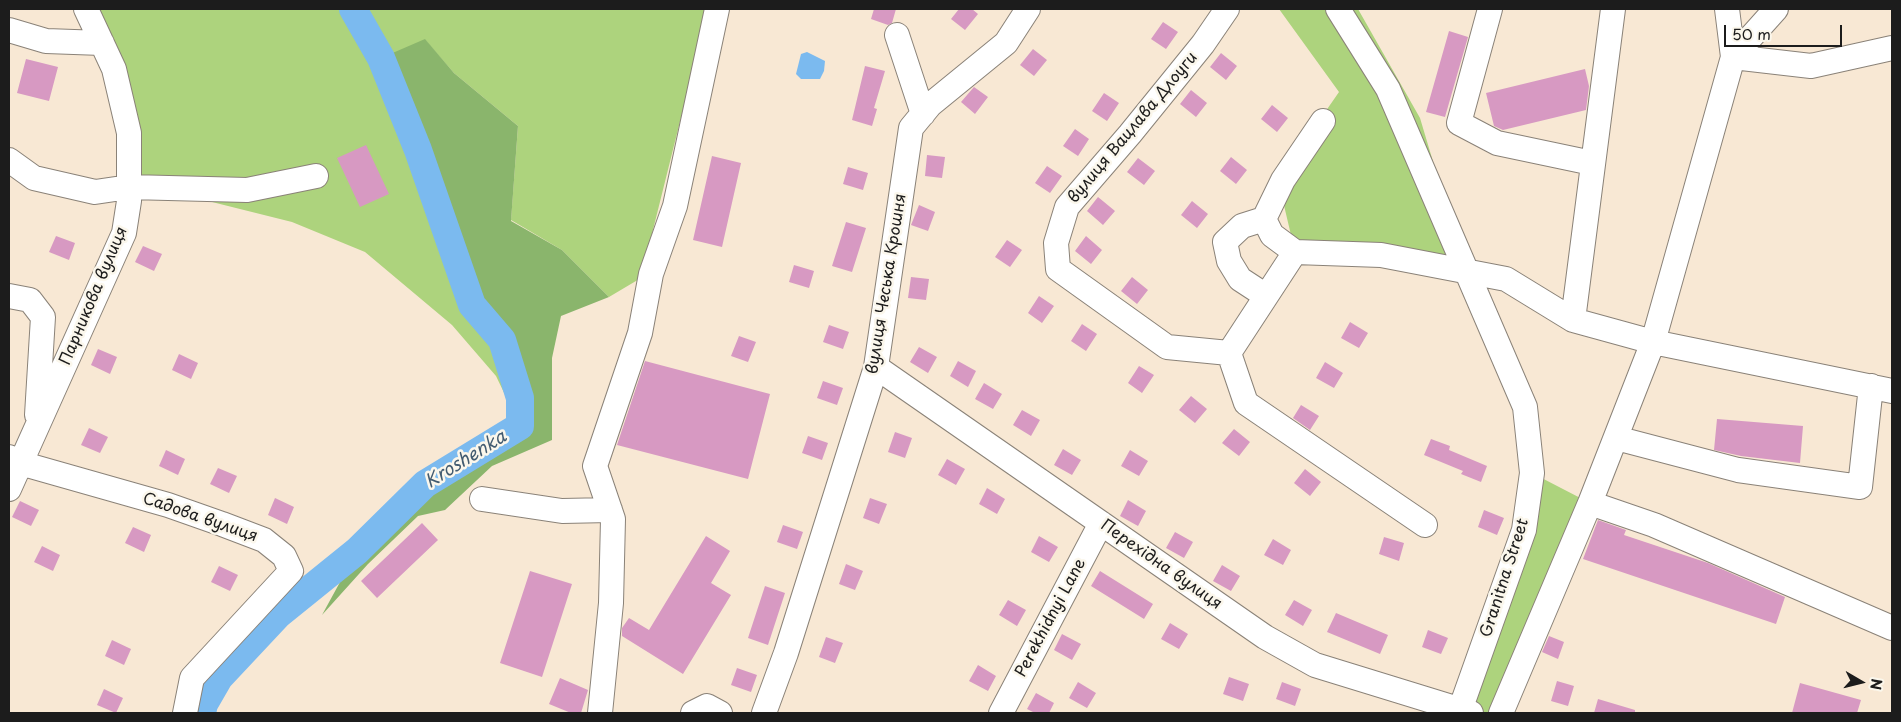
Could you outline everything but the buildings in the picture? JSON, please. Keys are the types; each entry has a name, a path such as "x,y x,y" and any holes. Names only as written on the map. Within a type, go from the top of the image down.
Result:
{"street":[{"name":"Парникова вулиця","path":"9,489 15,460 36,429 124,233 129,187 129,133 114,69 86,9"},
{"path":"600,713 611,603 613,519 595,466 640,333 651,274 676,206 717,9"},
{"name":"вулиця Чеська Крошня","path":"764,713 786,653 876,368 911,128 930,105 1006,42 1028,9"},
{"name":"вулиця Вацлава Длоуги","path":"1227,9 1197,51 1130,134 1067,207 1056,243 1058,269 1167,347 1229,353"},
{"name":"Granitna Street","path":"1338,9 1388,89 1525,407 1532,473 1524,530 1463,712"},
{"path":"1490,9 1459,124 1497,143 1592,163"},
{"path":"1573,320 1613,9"},
{"path":"1501,713 1590,503 1653,342 1733,57 1727,9"},
{"path":"1733,57 1776,9"},
{"path":"897,35 923,114"},
{"path":"10,37 46,41 102,43"},
{"path":"1733,57 1811,66 1892,48"},
{"path":"1266,296 1240,279 1229,261 1224,242 1242,226 1264,218 1283,180 1324,122"},
{"path":"9,160 34,178 96,192 129,187 247,190 316,176"},
{"path":"1264,218 1272,235 1295,252 1381,255 1506,279 1573,320 1653,342 1882,388 1860,487 1738,470 1616,438"},
{"path":"1295,252 1229,353 1246,403 1425,525"},
{"path":"9,296 30,300 43,317 36,429"},
{"name":"Перехідна вулиця","path":"876,368 1265,638 1315,665 1463,712"},
{"name":"Садова вулиця","path":"15,460 168,505 222,524 264,540 284,556 291,571 192,678 184,713"},
{"path":"482,499 562,510 610,510"},
{"path":"1590,503 1654,524 1892,628"},
{"name":"Perekhidnyi Lane","path":"1001,713 1101,523"},
{"path":"693,713 707,706 720,713"}],"green space":[{"path":"86,9 708,9 641,278 609,297 562,250 511,220 518,126 454,73 425,40 418,150 472,305 502,340 520,398 520,426 496,376 452,325 365,252 292,222 192,197 129,201 129,133"},
{"path":"1279,9 1358,9 1420,118 1466,272 1295,252 1278,180 1339,92"},
{"path":"425,39 454,73 518,126 511,221 562,250 609,297 561,316 552,358 552,440 492,466 445,510 418,516 368,564 322,615 357,551 425,484 520,426 520,398 502,340 472,305 421,157 381,58"},
{"path":"1532,473 1590,503 1501,713 1459,713"}],"water":[{"path":"807,52 825,61 824,71 820,79 801,79 796,74 801,54"}],"waterway":[{"name":"Kroshenka","path":"202,713 204,704 219,678 279,614 357,551 425,484 520,426 520,398 502,340 472,305 418,150 381,58 353,9"}]}
